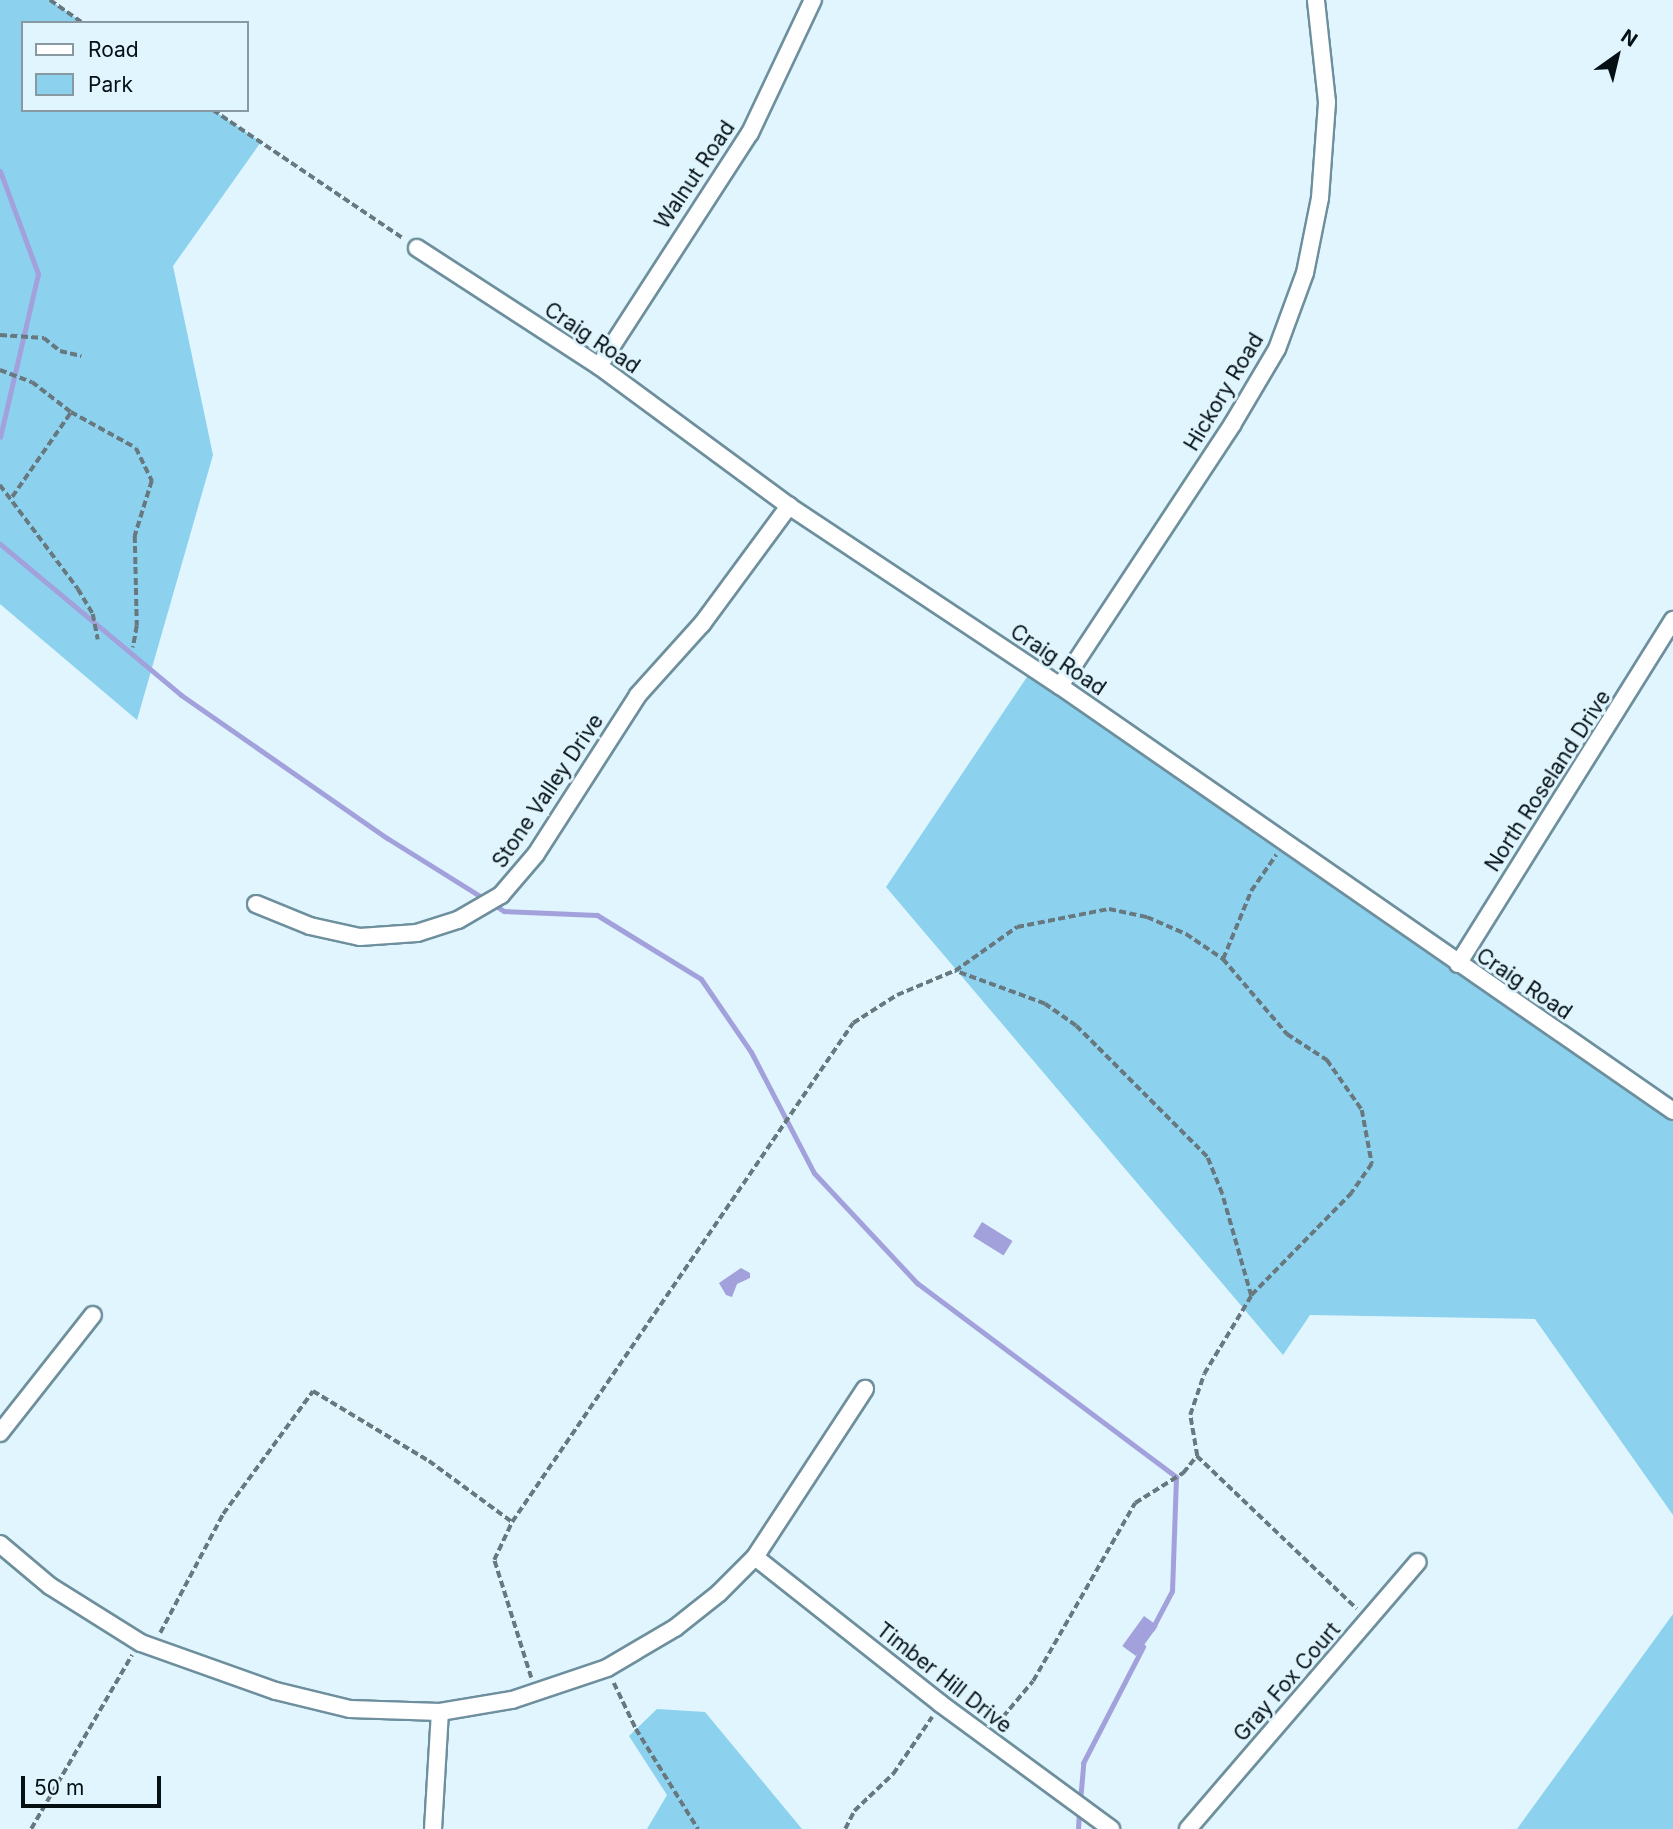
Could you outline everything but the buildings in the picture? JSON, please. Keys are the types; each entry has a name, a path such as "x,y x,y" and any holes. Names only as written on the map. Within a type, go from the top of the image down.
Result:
{"street":[{"name":"Walnut Road","path":"599,366 750,133 813,0"},
{"name":"Hickory Road","path":"1060,686 1277,349 1305,273 1320,198 1326,102 1316,0"},
{"name":"Craig Road","path":"418,248 599,366 789,506 1060,686 1673,1111"},
{"name":"Stone Valley Drive","path":"256,904 310,926 360,937 417,933 458,920 501,895 536,854 638,695 702,624 789,506"},
{"name":"North Roseland Drive","path":"1458,964 1673,620"},
{"path":"0,1433 93,1315"},
{"path":"0,1544 50,1587 147,1646 276,1691 350,1709 440,1712 536,1693 607,1668 675,1628 755,1557 865,1389"},
{"name":"Timber Hill Drive","path":"755,1557 941,1704 1111,1829"},
{"name":"Gray Fox Court","path":"1188,1829 1418,1562"},
{"path":"433,1829 440,1712"}],"path":[{"path":"50,0 80,21"},
{"path":"216,112 418,248"},
{"path":"0,335 44,338 60,351 81,356"},
{"path":"0,370 32,382 71,412 136,449 152,481 135,536 137,626 133,648"},
{"path":"12,497 71,412"},
{"path":"0,485 12,497 93,614 98,640"},
{"path":"1223,959 1251,891 1285,843"},
{"path":"536,1693 494,1560 512,1522 853,1023 909,989 955,971 1017,927 1109,909 1147,917 1186,934 1223,959 1287,1034 1327,1060 1362,1110 1372,1164 1352,1193 1251,1296 1204,1374 1190,1415 1197,1456 1369,1619"},
{"path":"955,971 1045,1004 1076,1026 1207,1157 1222,1194 1251,1296"},
{"path":"31,1829 147,1646 223,1514 313,1391 429,1461 512,1522"},
{"path":"983,1736 1033,1681 1135,1503 1183,1473 1197,1456"},
{"path":"607,1668 636,1729 698,1829"},
{"path":"845,1829 853,1811 894,1774 941,1704"}],"green space":[{"path":"0,0 50,0 80,21 21,21 21,112 216,112 261,142 173,266 213,455 137,720 0,604"},
{"path":"1033,668 1673,1110 1673,1515 1535,1319 1310,1315 1283,1355 886,887"},
{"path":"1673,1614 1673,1829 1517,1829"},
{"path":"657,1709 705,1712 802,1829 647,1829 667,1795 629,1736"}],"shaded area":[{"path":"982,1222 1013,1241 1004,1255 973,1236"},
{"path":"741,1268 750,1273 750,1278 737,1284 732,1297 726,1295 719,1283"},
{"path":"1144,1616 1158,1626 1136,1656 1122,1646"}],"waterway":[{"path":"0,171 38,274 0,437"},
{"path":"0,544 181,695 387,838 504,911 597,915 701,979 751,1052 814,1173 917,1283 1176,1477 1172,1591 1152,1629"},
{"path":"1080,1801 1083,1763 1143,1647"},
{"path":"1078,1829 1079,1811"}]}
